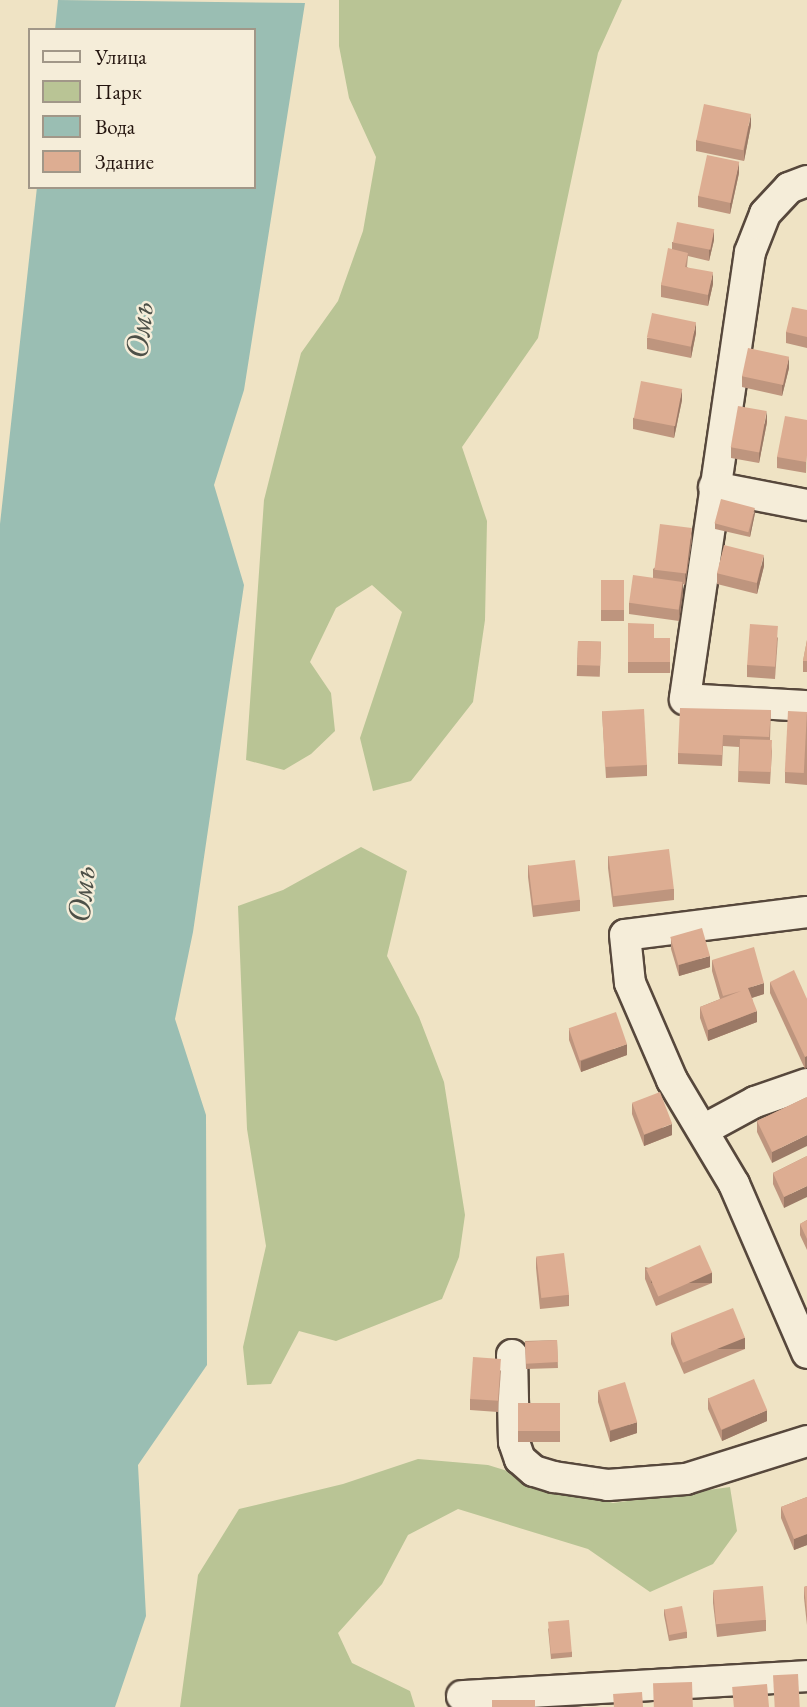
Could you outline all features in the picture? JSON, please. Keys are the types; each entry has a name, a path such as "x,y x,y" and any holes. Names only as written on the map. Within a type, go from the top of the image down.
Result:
{"street":[{"path":"807,181 789,188 765,214 750,252 685,699 807,706"},
{"path":"714,487 807,505"},
{"path":"807,912 625,935 630,983 672,1080 705,1129 734,1184 801,1320 807,1353"},
{"path":"705,1129 755,1102 807,1084"},
{"path":"512,1355 514,1442 520,1459 534,1471 554,1477 608,1485 686,1479 807,1441"},
{"path":"462,1696 807,1676"}],"green space":[{"path":"339,0 622,0 598,53 538,338 462,447 487,521 485,620 473,702 411,781 373,791 360,738 402,612 372,585 336,608 310,662 331,693 335,731 311,754 284,770 246,760 264,500 301,353 338,301 363,231 376,157 349,98 339,46"},
{"path":"361,847 407,871 387,956 419,1017 444,1082 465,1215 459,1257 442,1299 336,1341 299,1331 271,1384 247,1385 243,1347 266,1246 247,1129 238,906 283,890"},
{"path":"418,1459 488,1465 613,1503 730,1487 737,1531 713,1564 650,1592 588,1549 458,1509 408,1535 382,1584 338,1633 352,1663 410,1691 415,1707 180,1707 198,1575 239,1509 343,1484"}],"water":[{"name":"Омь","path":"58,0 305,3 244,390 214,485 244,585 193,932 175,1019 206,1115 207,1365 138,1465 146,1616 115,1707 0,1707 0,524 37,189 256,189 256,28 55,28"}],"building":[{"path":"704,104 751,114 743,150 696,140"},
{"path":"707,155 739,162 731,203 698,196"},
{"path":"677,222 714,229 710,250 673,243"},
{"path":"668,248 688,253 685,267 713,272 708,295 661,285"},
{"path":"792,307 807,310 807,337 786,332"},
{"path":"652,313 696,322 691,347 647,337"},
{"path":"748,348 789,357 783,385 742,376"},
{"path":"641,381 682,389 675,426 634,418"},
{"path":"738,406 767,411 759,452 731,447"},
{"path":"785,416 807,420 806,462 777,457"},
{"path":"721,499 755,508 748,532 715,523"},
{"path":"660,524 692,528 686,574 654,570"},
{"path":"724,545 764,555 757,583 717,573"},
{"path":"633,575 683,582 679,610 629,603"},
{"path":"601,580 624,580 624,610 601,610"},
{"path":"628,623 654,624 654,638 670,638 670,662 628,662"},
{"path":"750,624 778,626 775,667 747,665"},
{"path":"807,640 807,661 803,661"},
{"path":"578,641 601,642 600,666 577,665"},
{"path":"680,708 771,710 769,737 723,735 722,755 678,753"},
{"path":"644,709 647,765 605,767 602,711"},
{"path":"788,711 807,712 804,773 785,772"},
{"path":"740,739 772,740 771,772 739,771"},
{"path":"669,849 674,889 613,896 608,856"},
{"path":"575,860 580,900 533,905 528,866"},
{"path":"702,928 710,956 678,965 670,937"},
{"path":"754,947 764,983 748,988 757,1011 708,1030 700,1007 741,991 723,996 712,960"},
{"path":"794,970 807,999 805,1057 770,982"},
{"path":"616,1012 627,1044 580,1060 569,1028"},
{"path":"660,1092 672,1124 644,1134 632,1103"},
{"path":"807,1097 807,1135 772,1152 757,1121"},
{"path":"807,1156 807,1186 784,1197 773,1173"},
{"path":"807,1220 807,1239 800,1224"},
{"path":"700,1245 712,1272 658,1296 646,1269"},
{"path":"564,1253 569,1295 541,1298 536,1256"},
{"path":"733,1308 745,1338 683,1363 671,1333"},
{"path":"557,1340 558,1362 526,1364 525,1342"},
{"path":"473,1357 501,1359 498,1401 470,1399"},
{"path":"754,1379 767,1410 721,1430 708,1399"},
{"path":"625,1382 637,1422 611,1430 598,1390"},
{"path":"518,1403 560,1403 560,1431 518,1431"},
{"path":"807,1497 807,1534 794,1539 781,1507"},
{"path":"763,1586 766,1620 716,1624 713,1590"},
{"path":"807,1586 807,1614 804,1587"},
{"path":"682,1606 687,1632 669,1635 664,1609"},
{"path":"569,1620 572,1652 551,1654 548,1622"},
{"path":"798,1674 800,1707 775,1707 773,1675"},
{"path":"692,1682 693,1707 654,1707 653,1683"},
{"path":"767,1684 769,1707 734,1707 732,1687"},
{"path":"642,1692 643,1707 614,1707 613,1694"},
{"path":"492,1700 535,1700 535,1707 492,1707"}]}
